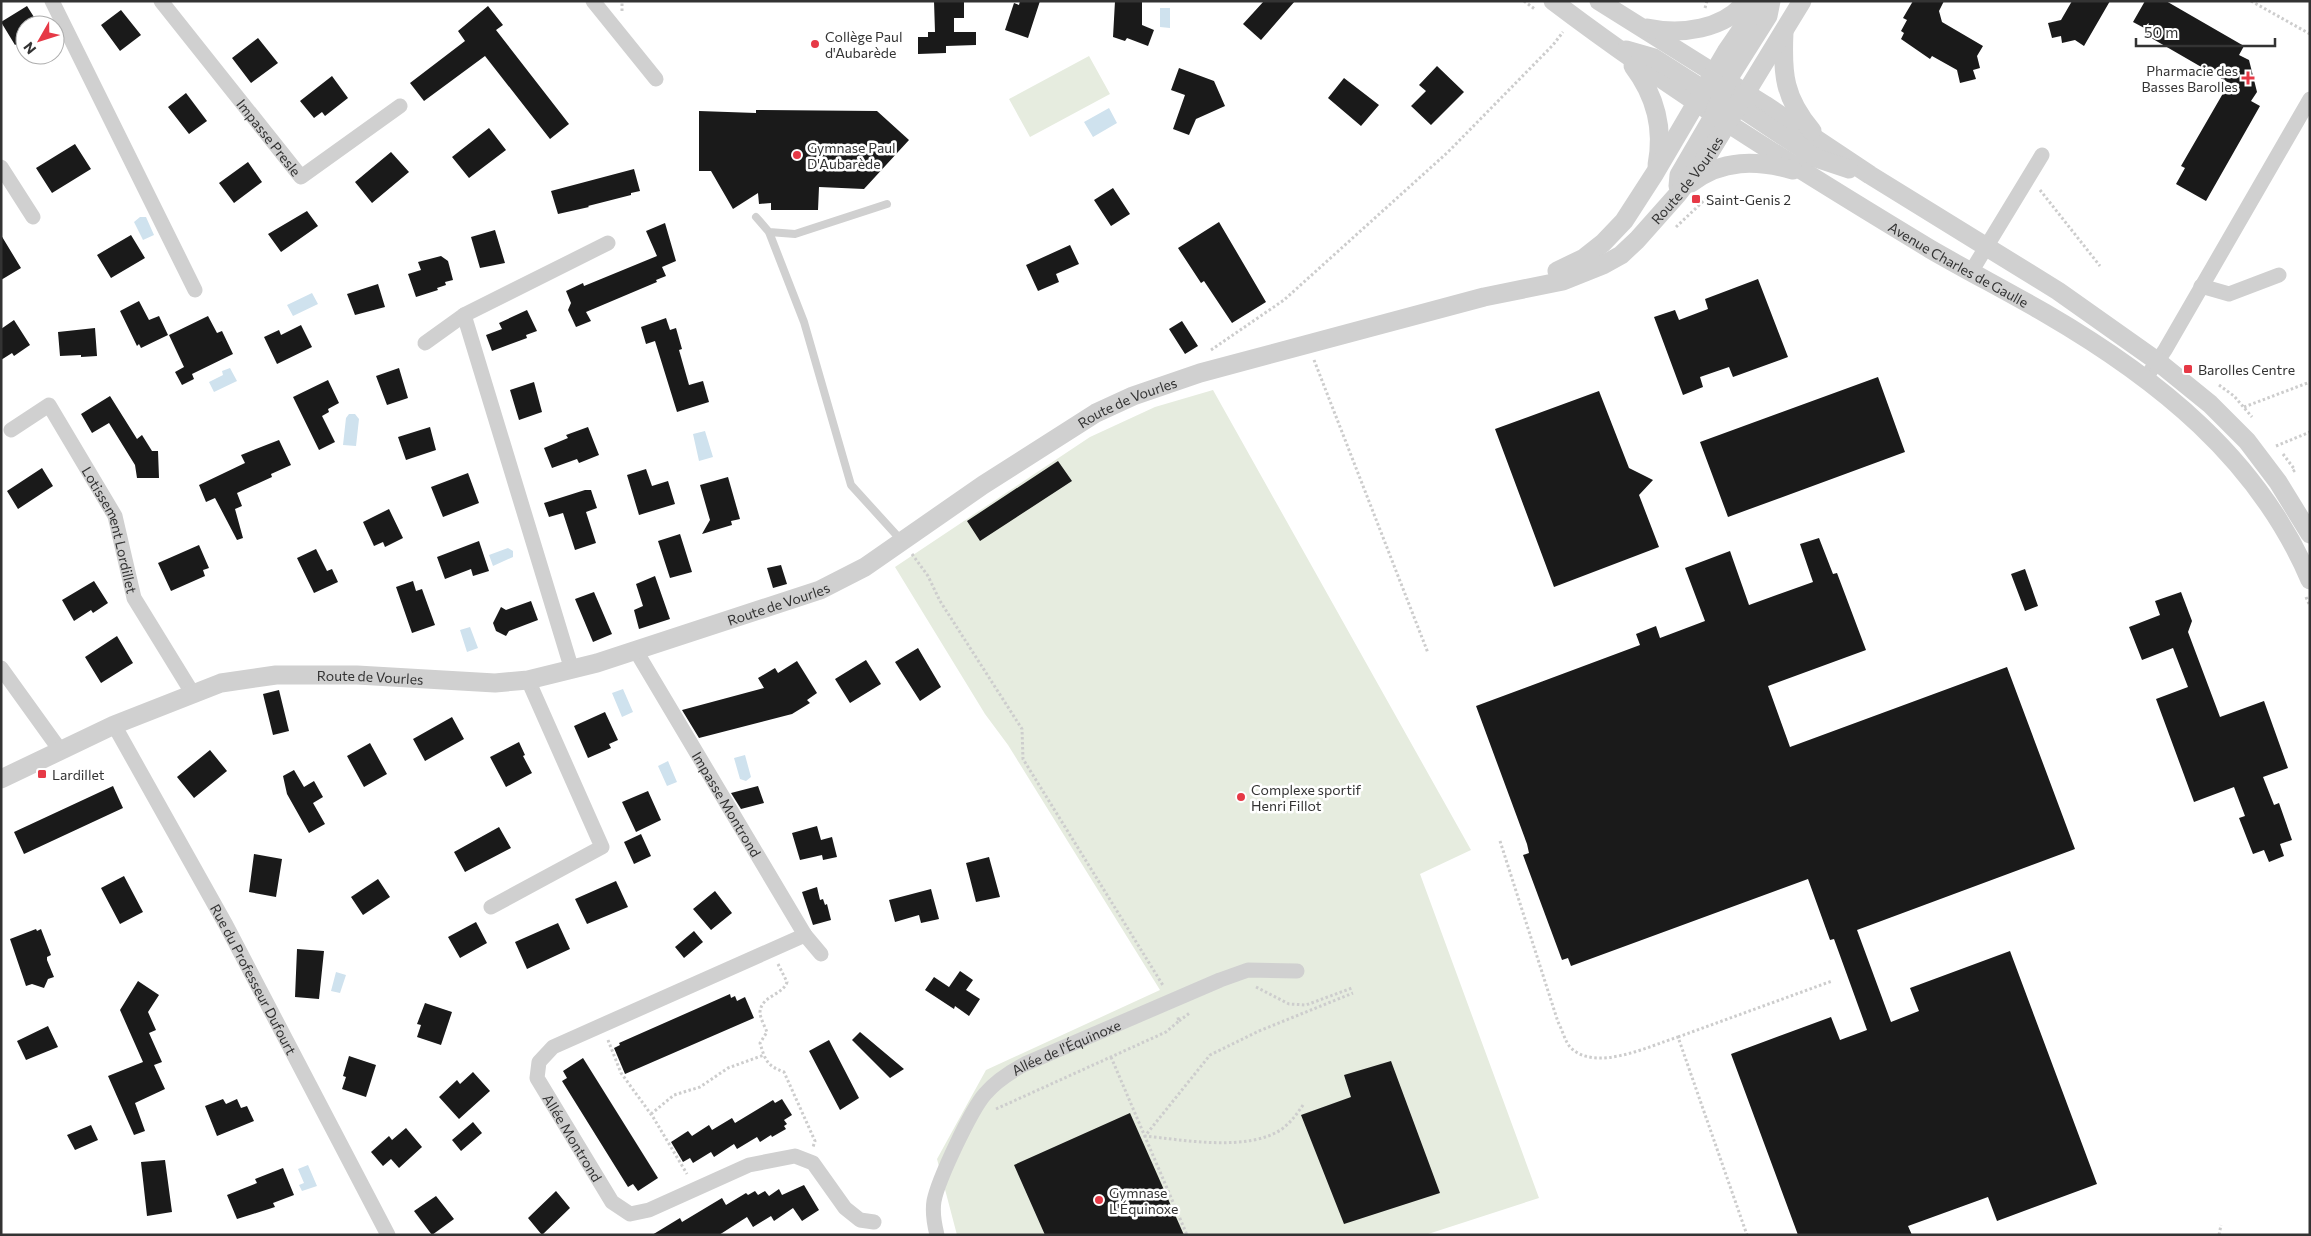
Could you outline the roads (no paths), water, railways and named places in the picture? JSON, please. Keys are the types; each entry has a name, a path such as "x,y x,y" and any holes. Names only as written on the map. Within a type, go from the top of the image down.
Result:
{"street":[{"path":"52,1 195,290"},
{"name":"Impasse Presle","path":"161,1 301,177 400,106"},
{"path":"593,1 656,80"},
{"path":"1553,1 1624,56 1642,77 1654,103 1660,135 1655,173"},
{"name":"Avenue Charles de Gaulle","path":"1600,1 1623,12 1715,98 1809,174 1971,272 2047,315 2146,379 2200,422 2262,494 2296,548 2306,584"},
{"path":"1638,26 1660,31 1704,28 1729,17 1746,1"},
{"name":"Route de Vourles","path":"1515,291 1584,258 1603,243 1624,221 1655,173 1715,98 1761,1"},
{"path":"1677,195 1679,174 1715,98 1768,16 1771,1"},
{"path":"1742,100 1802,1"},
{"path":"1785,29 1783,62 1785,84 1789,97 1801,118 1825,145"},
{"path":"1612,46 1654,58 1715,98 1742,100 1816,158 1870,175"},
{"path":"2146,379 2310,99"},
{"name":"Avenue Charles de Gaulle","path":"1742,100 1825,145 1870,175 2058,291 2157,362 2210,404 2247,441 2278,482 2310,534"},
{"path":"1971,272 2042,155"},
{"name":"Route de Vourles","path":"1,779 114,725 222,683 276,676 357,674 495,683 528,680 572,670 820,590 865,567 984,485 1096,413 1133,396 1200,373 1484,297 1563,281 1603,265 1621,254 1638,240 1677,195 1703,174 1733,164 1771,164 1809,174"},
{"path":"1,167 33,217"},
{"path":"425,343 464,314 608,243"},
{"path":"2201,286 2229,294 2279,275"},
{"path":"464,314 572,670"},
{"name":"Lotissement Lordillet","path":"11,430 49,405 115,516 134,598 193,694"},
{"name":"Impasse Montrond","path":"636,650 805,935 822,954"},
{"path":"1,668 60,750"},
{"path":"491,906 602,847 528,680"},
{"name":"Rue du Professeur Dufourt","path":"114,725 226,925 388,1235"},
{"name":"Allée Montrond","path":"805,935 553,1047 540,1062 537,1078 612,1202 630,1214 649,1210 749,1165 795,1156 814,1163 845,1208 860,1220 874,1222"},
{"name":"Allée de l'Équinoxe","path":"937,1235 933,1214 936,1194 975,1107 988,1090 1009,1073 1025,1064 1170,1000 1248,970 1297,971"}],"lane":[{"path":"769,232 795,234 887,204"},
{"path":"756,217 769,232 804,322 852,485 903,542"}],"water":[{"path":"1160,8 1170,8 1170,28 1160,27"},
{"path":"1109,108 1117,123 1093,137 1084,122"},
{"path":"140,217 146,217 154,235 143,240 134,222"},
{"path":"312,293 318,304 293,316 287,305"},
{"path":"230,368 237,381 214,392 209,382 223,375 222,371"},
{"path":"349,414 355,414 359,419 356,446 343,445 346,418"},
{"path":"705,431 713,457 699,461 693,434"},
{"path":"508,548 513,551 513,557 493,566 489,555"},
{"path":"470,627 478,648 467,652 460,630"},
{"path":"623,689 633,712 622,717 612,693"},
{"path":"745,755 751,777 746,781 740,779 734,758"},
{"path":"668,761 677,782 667,786 658,766"},
{"path":"336,972 346,975 340,993 331,991"},
{"path":"308,1165 317,1186 302,1191 299,1185 304,1183 298,1169"}],"place":[{"name":"Collège Paul d'Aubarède","path":"815,44"},
{"name":"Pharmacie des Basses Barolles","path":"2248,78"},
{"name":"Gymnase Paul D'Aubarède","path":"797,155"},
{"name":"Saint-Genis 2","path":"1696,199"},
{"name":"Barolles Centre","path":"2188,369"},
{"name":"Lardillet","path":"42,774"},
{"name":"Complexe sportif Henri Fillot","path":"1241,797"},
{"name":"Gymnase L'Équinoxe","path":"1099,1200"}]}
